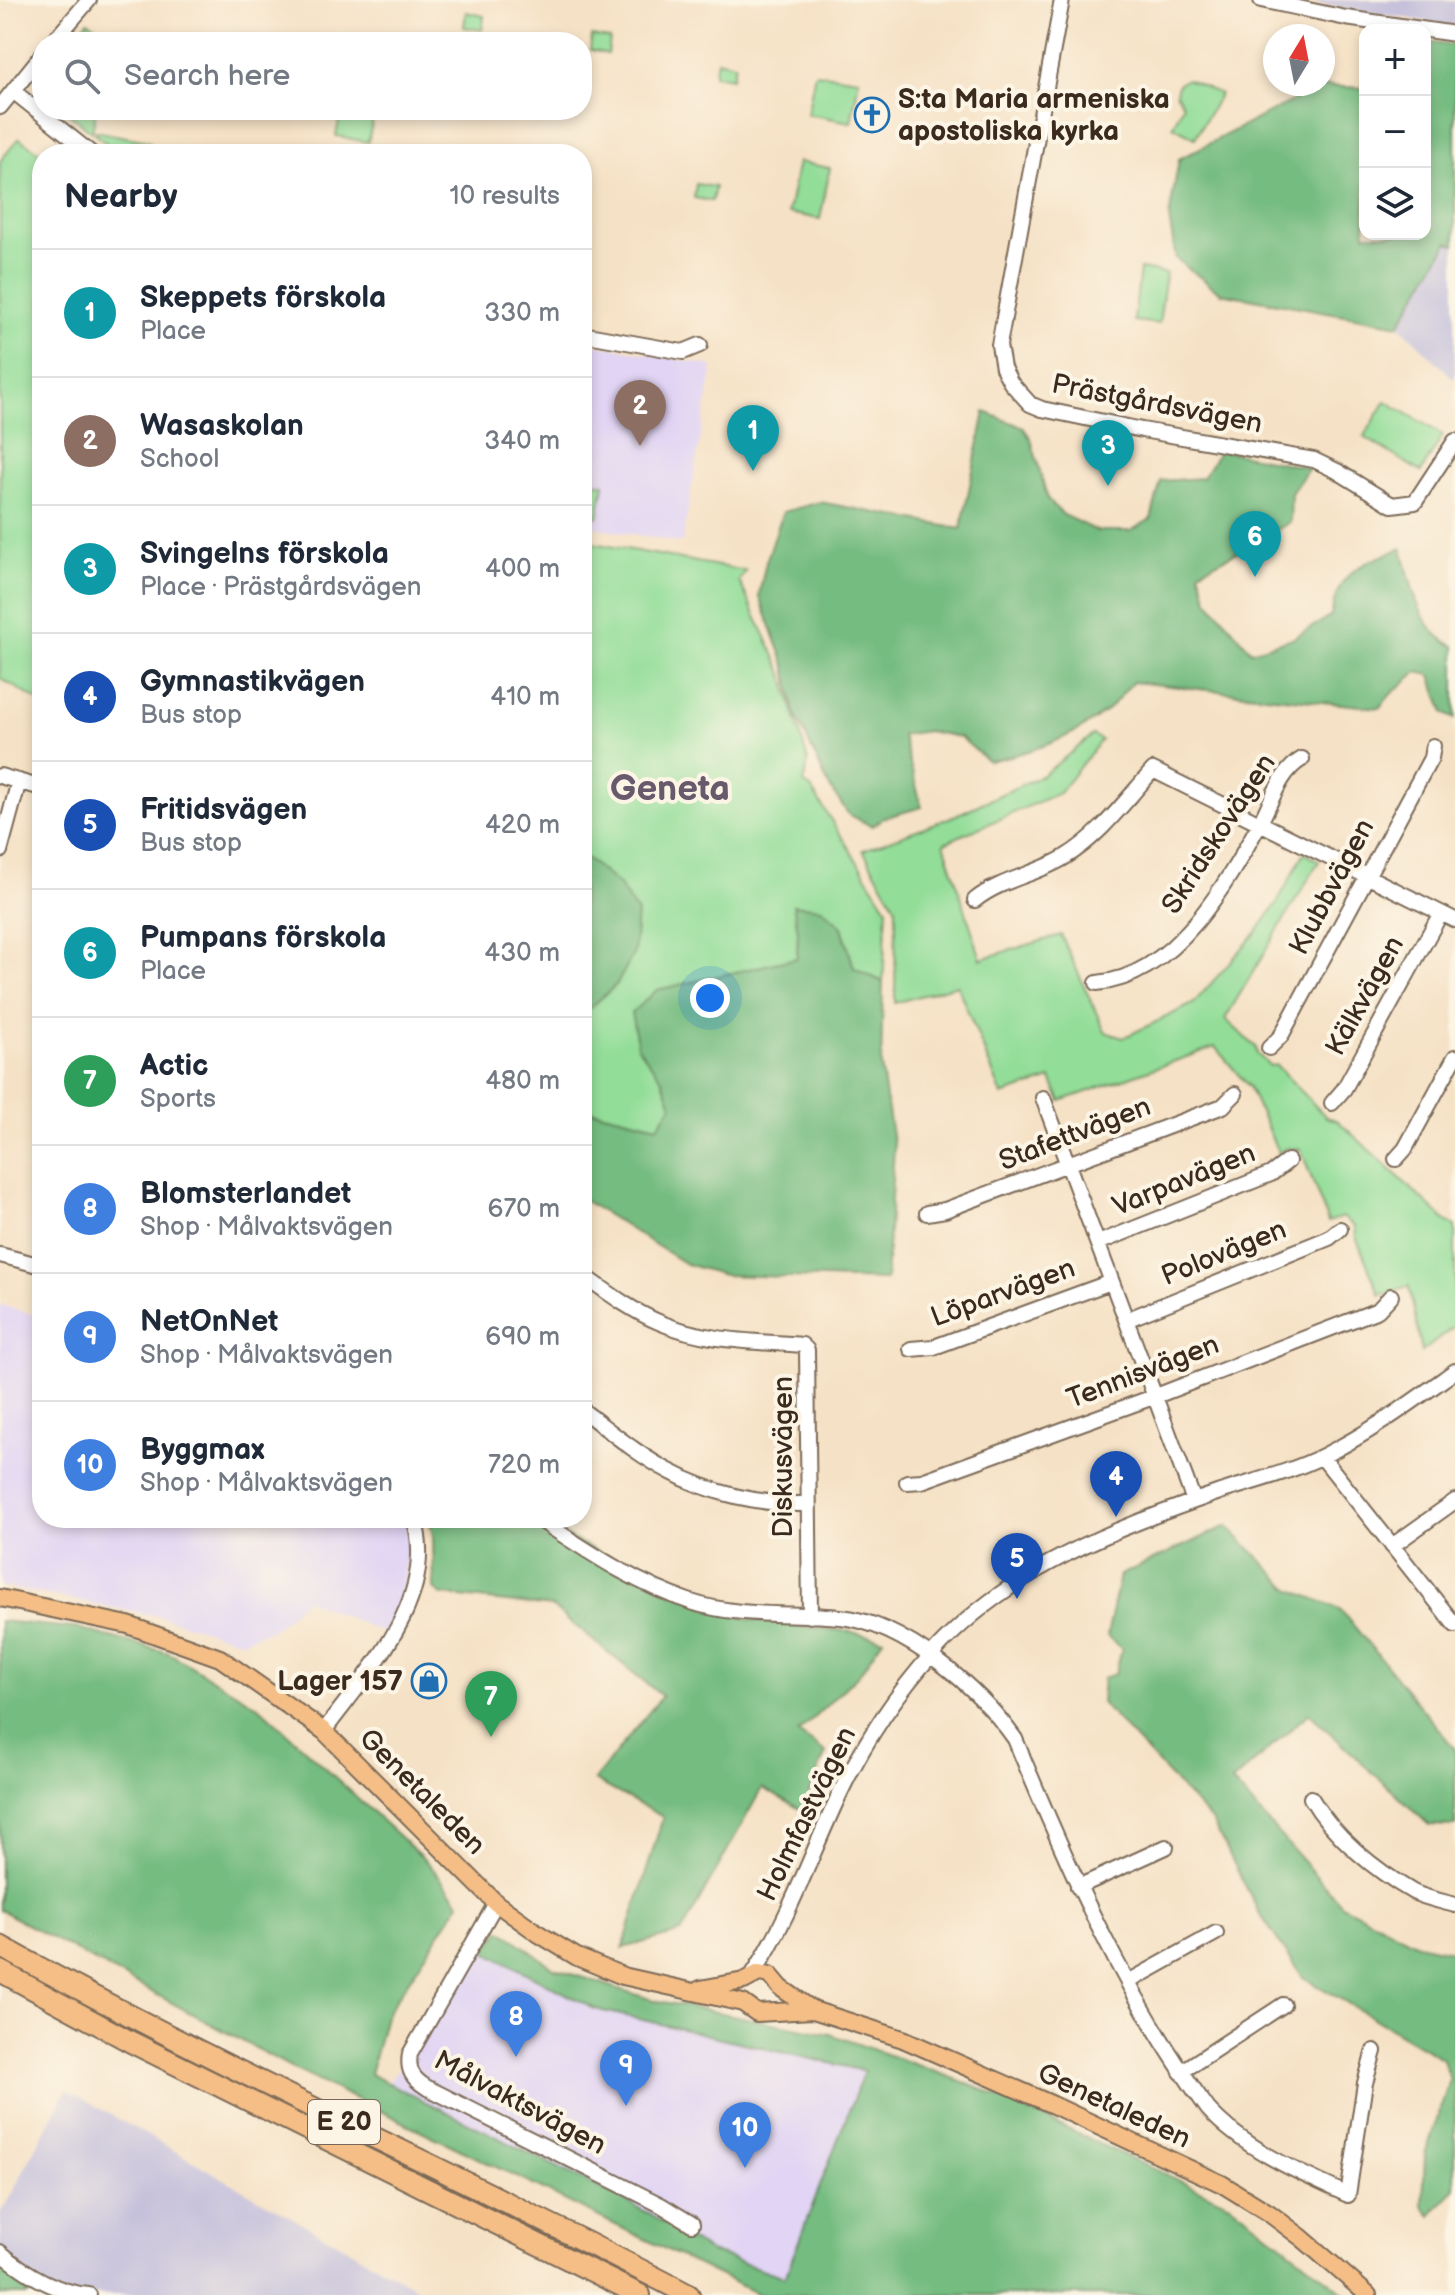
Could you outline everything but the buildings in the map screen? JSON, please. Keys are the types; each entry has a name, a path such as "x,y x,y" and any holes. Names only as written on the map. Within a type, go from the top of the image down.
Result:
{"highway":[{"name":"E 20","path":"0,1946 159,2031 689,2295"},
{"name":"E 20","path":"0,1971 159,2056 640,2295"}],"main road":[{"name":"Genetaleden","path":"0,1600 128,1625 220,1658 324,1731 496,1903 577,1957 623,1976 743,2003 757,2013 813,2010"},
{"name":"Genetaleden","path":"694,1990 764,1973 813,2010 903,2039 1222,2184 1302,2238 1368,2295"},
{"path":"743,2003 740,1992 748,1977"},
{"path":"768,2012 777,2005 778,1983"}],"street":[{"path":"62,32 89,0"},
{"name":"Prästgårdsvägen","path":"1062,0 999,345 1003,368 1011,383 1030,404 1056,414 1314,460 1392,505 1415,502 1455,441"},
{"path":"1261,0 1346,18 1455,34"},
{"path":"0,107 32,67"},
{"path":"13,91 32,106"},
{"path":"49,120 79,144"},
{"path":"592,336 683,352 700,345"},
{"name":"Klubbvägen","path":"1269,1048 1281,1036 1368,876 1431,758 1433,746"},
{"name":"Skridskovägen","path":"1097,983 1117,982 1168,952 1200,918 1260,822 1289,766 1302,759"},
{"path":"975,900 987,890 1041,870 1095,836 1153,770 1448,917"},
{"path":"0,776 32,785"},
{"path":"0,851 19,781"},
{"name":"Kälkvägen","path":"1332,1103 1344,1089 1448,917"},
{"path":"1396,1159 1405,1149 1455,1057"},
{"name":"Stafettvägen","path":"927,1213 945,1210 1223,1106 1235,1094"},
{"path":"1043,1098 1194,1501"},
{"name":"Varpavägen","path":"1098,1243 1271,1174 1288,1161"},
{"name":"Polovägen","path":"1126,1320 1329,1238 1340,1229"},
{"path":"0,1255 32,1263"},
{"name":"Diskusvägen","path":"592,1281 627,1306 672,1327 718,1338 802,1345 807,1350 810,1616"},
{"name":"Löparvägen","path":"911,1349 934,1347 1111,1282"},
{"name":"Tennisvägen","path":"907,1482 922,1481 1156,1396 1378,1310 1391,1296"},
{"name":"Holmfastvägen","path":"748,1977 774,1942 843,1787 876,1730 931,1655 989,1601 1037,1567 1099,1538 1322,1457 1407,1406 1455,1371"},
{"path":"592,1417 670,1472 739,1497 774,1503 808,1504"},
{"path":"1322,1457 1455,1625"},
{"path":"1392,1546 1455,1501"},
{"path":"324,1731 400,1625 418,1576 417,1528"},
{"path":"553,1528 639,1581 692,1603 749,1614 842,1617 879,1625 931,1655 1001,1719 1015,1739 1078,1887 1113,1959 1181,2072 1208,2109 1239,2137 1348,2195 1365,2083 1374,2051"},
{"path":"1311,1798 1321,1815 1373,1865 1415,1893 1455,1905"},
{"path":"1078,1887 1166,1847"},
{"name":"Målvaktsvägen","path":"496,1903 410,2054 408,2062 412,2076 426,2087 661,2205 692,2224"},
{"path":"1128,1982 1216,1933"},
{"name":"Holmfastvägen","path":"774,1942 778,1983"},
{"path":"1181,2072 1283,2005"},
{"path":"0,2252 23,2272 70,2293 89,2295"}],"shaded area":[{"path":"1305,0 1455,0 1455,26 1332,6"},
{"path":"1449,241 1455,245 1455,380 1399,325"},
{"path":"592,344 713,366 682,543 592,527"},
{"path":"0,1305 32,1314 32,1528 407,1528 408,1537 403,1595 383,1633 306,1599 275,1628 242,1641 158,1616 0,1586"},
{"path":"484,1951 595,2009 864,2071 785,2278 710,2252 634,2205 388,2083"},
{"path":"67,2090 429,2295 30,2295 0,2258 0,2215"}],"green space":[{"path":"466,12 484,16 482,30 464,27"},
{"path":"88,21 103,32 79,32"},
{"path":"592,36 610,39 608,54 592,50"},
{"path":"1431,42 1455,45 1455,245 1448,242 1399,325 1221,293 1176,259 1169,218 1179,159 1302,96 1335,96 1335,87 1359,88 1359,240 1431,240"},
{"path":"717,60 735,64 732,78 714,75"},
{"path":"815,73 859,79 851,122 807,114"},
{"path":"1187,79 1220,94 1195,138 1173,126 1183,105 1176,93 1178,84"},
{"path":"77,120 94,120 92,132"},
{"path":"339,120 373,120 368,142 336,136"},
{"path":"95,131 151,144 107,144"},
{"path":"19,138 32,147 32,697 0,678 0,161"},
{"path":"798,162 830,168 820,219 788,213"},
{"path":"696,184 715,187 712,201 694,198"},
{"path":"1140,269 1166,273 1159,324 1134,321"},
{"path":"1386,401 1443,435 1421,472 1364,437"},
{"path":"985,412 1023,427 1031,439 1048,500 1063,515 1097,531 1130,531 1151,519 1161,481 1202,478 1220,450 1309,468 1291,493 1290,522 1199,571 1208,600 1251,651 1293,638 1331,616 1339,588 1354,570 1402,548 1424,618 1432,630 1455,646 1455,719 1444,713 1431,675 1417,672 1379,708 1133,682 1111,707 1081,729 1051,743 1004,758 988,761 960,737 927,731 902,735 922,807 883,818 872,826 849,815 829,786 795,713 786,667 759,595 766,562 783,512 820,502 961,529"},
{"path":"592,482 604,484 598,517 592,516"},
{"path":"592,543 746,571 739,581 782,671 808,761 804,784 810,787 887,908 883,982 854,968 842,927 794,905 798,931 797,958 657,990 638,1047 662,1079 673,1105 658,1126 592,1110 592,1006 617,984 618,884 592,863"},
{"path":"1093,735 1101,740 1059,793 944,843 981,959 1061,935 1105,1032 1123,1038 1193,1004 1256,933 1277,903 1304,853 1319,861 1225,1019 1256,1047 1257,1054 1270,1066 1276,1065 1326,1117 1337,1120 1455,1226 1455,1326 1422,1352 1409,1286 1380,1295 1356,1237 1355,1227 1343,1217 1328,1222 1301,1150 1288,1148 1278,1152 1249,1087 1215,1047 1061,1101 1051,1079 1002,1095 957,985 895,1003 896,908 863,850 954,816 1043,775"},
{"path":"592,863 618,884 637,912 634,953 617,984 592,1006"},
{"path":"793,905 822,908 842,927 854,968 883,982 881,1066 894,1148 886,1280 724,1275 686,1264 592,1205 592,1110 658,1126 672,1105 662,1079 638,1047 631,1013 657,990 797,958 798,931"},
{"path":"1227,1526 1290,1589 1340,1609 1455,1749 1455,1826 1429,1825 1309,1713 1232,1782 1342,1905 1417,1944 1455,1952 1455,2188 1431,2216 1423,2206 1425,2155 1450,2080 1443,2059 1303,1977 1260,1914 1212,1821 1101,1703 1103,1678 1115,1674 1122,1649 1107,1636 1120,1575"},
{"path":"431,1528 551,1528 715,1612 774,1624 848,1631 883,1639 859,1674 798,1733 826,1752 802,1810 762,1788 682,1932 623,1948 663,1817 594,1780 662,1696 552,1607 442,1595 434,1589"},
{"path":"0,1621 81,1629 169,1653 258,1706 429,1864 460,1903 385,2016 370,2074 634,2205 710,2252 785,2277 864,2071 595,2009 484,1951 501,1930 554,1968 653,2000 830,2034 975,2086 1232,2205 1347,2295 760,2295 296,2070 0,1910"},
{"path":"0,2258 28,2295 0,2295"}],"place":[{"name":"S:ta Maria armeniska apostoliska kyrka","path":"872,115"},
{"name":"Wasaskolan","path":"640,446"},
{"name":"Skeppets förskola","path":"753,471"},
{"name":"Svingelns förskola","path":"1108,486"},
{"name":"Pumpans förskola","path":"1255,577"},
{"name":"Gymnastikvägen","path":"1116,1517"},
{"name":"Fritidsvägen","path":"1017,1599"},
{"name":"Lager 157","path":"429,1681"},
{"name":"Actic","path":"491,1737"},
{"name":"Blomsterlandet","path":"516,2057"},
{"name":"NetOnNet","path":"626,2106"},
{"name":"Byggmax","path":"745,2168"}],"district":[{"name":"Geneta","path":"670,789"}]}
